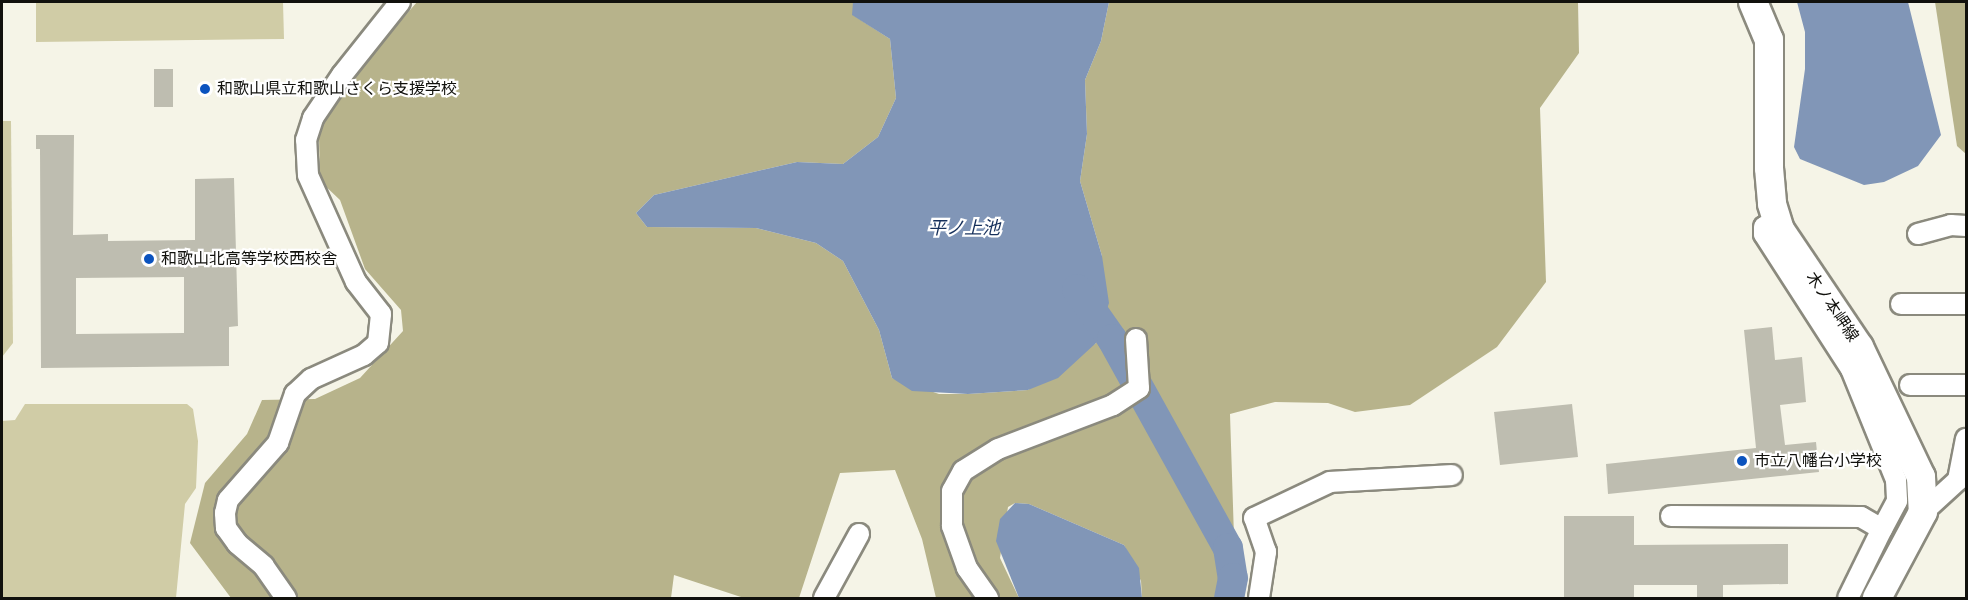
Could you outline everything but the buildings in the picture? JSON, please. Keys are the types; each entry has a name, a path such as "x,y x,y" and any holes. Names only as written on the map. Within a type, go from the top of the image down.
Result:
{"main road":[{"name":"木ノ本岬線","path":"1753,2 1769,40 1769,168 1777,221 1859,347 1921,477 1923,512"},
{"path":"1877,598 1923,512"}],"street":[{"path":"286,598 264,566 237,543 226,528 225,513 228,500 278,443 295,394 311,379 364,356 378,343 381,314 356,282 308,175 306,140 313,118 342,75 400,2"},
{"path":"1777,221 1764,227 1764,234 1851,369 1896,480 1897,501 1848,598"},
{"path":"1918,234 1951,225 1966,226"},
{"path":"1901,304 1966,304"},
{"path":"988,598 967,568 952,526 952,491 963,471 998,449 1113,405 1140,388 1136,339"},
{"path":"1910,385 1966,385"},
{"path":"1923,512 1958,480 1966,439"},
{"path":"1259,598 1266,552 1254,518 1330,482 1452,475"},
{"path":"1671,516 1861,517 1882,529"},
{"path":"824,598 859,534"}],"shaded area":[{"path":"36,2 283,2 284,39 36,42"},
{"path":"417,2 853,2 853,15 890,39 896,98 878,137 843,164 797,162 654,195 636,213 647,227 756,228 816,243 843,261 879,330 892,378 939,394 968,394 1028,390 1096,343 1101,324 1102,256 1080,181 1087,134 1085,80 1101,41 1109,2 1578,2 1579,53 1540,108 1546,282 1497,347 1410,405 1355,412 1328,403 1275,402 1230,414 1236,598 1142,598 1141,581 1124,545 1029,504 1015,503 1008,507 1000,558 1019,598 936,598 922,539 895,470 840,473 799,598 744,598 674,575 671,598 231,598 190,543 205,483 247,434 262,400 315,399 360,378 403,331 401,310 365,269 340,200 320,181 319,138 324,116 352,77"},
{"path":"1935,2 1966,2 1966,154 1957,146"},
{"path":"2,121 11,121 13,343 2,357"},
{"path":"25,404 187,404 193,409 198,441 196,488 185,504 176,598 2,598 2,421 15,420"}],"water":[{"name":"平ノ上池","path":"853,2 1109,2 1101,41 1085,80 1087,134 1080,181 1102,256 1109,303 1096,343 1058,378 1028,390 968,394 912,391 892,378 879,330 843,261 816,243 756,228 647,227 636,213 654,195 797,162 843,164 878,137 896,98 890,39 852,15"},
{"path":"1797,2 1908,2 1941,135 1918,166 1884,182 1864,185 1800,159 1794,147 1805,69 1805,32"},
{"path":"1015,503 1029,504 1124,545 1139,568 1142,598 1019,598 996,541 1000,519"}],"waterway":[{"name":"平ノ上池","path":"1077,289 1112,339 1228,548 1233,578 1229,598"}],"place":[{"name":"和歌山県立和歌山さくら支援学校","path":"205,89"},
{"name":"和歌山北高等学校西校舎","path":"149,259"},
{"name":"市立八幡台小学校","path":"1742,461"}]}
